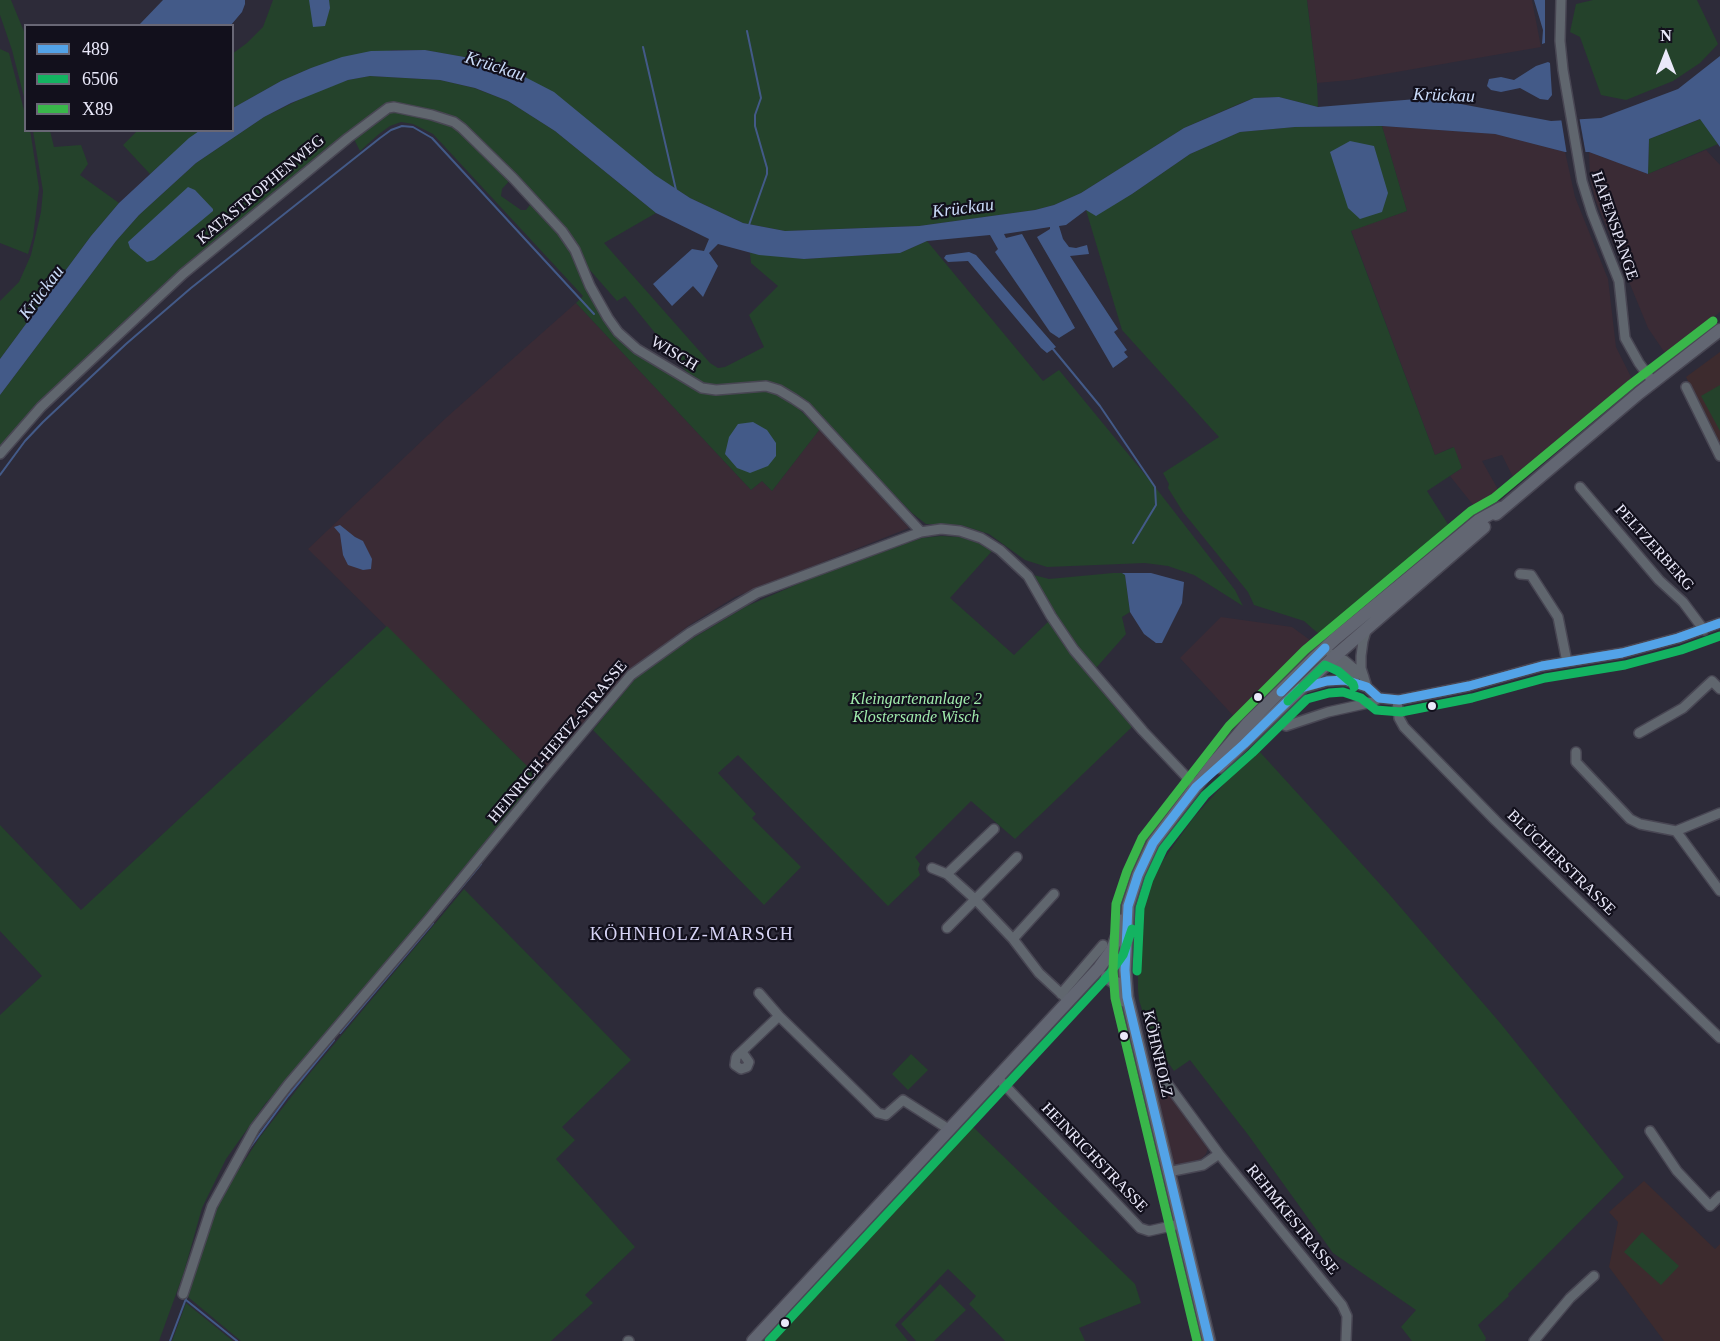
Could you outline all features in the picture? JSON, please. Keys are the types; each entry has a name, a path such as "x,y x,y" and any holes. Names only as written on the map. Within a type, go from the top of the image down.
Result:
{"main road":[{"path":"1196,787 1301,688 1329,652 1368,626 1484,527 1501,508 1653,382 1720,330"},
{"path":"1196,787 1238,734 1479,520 1501,508"},
{"name":"KÖHNHOLZ","path":"1196,787 1153,843 1138,875 1128,906 1125,970 1132,1018 1209,1341"},
{"path":"1103,973 1128,906"},
{"path":"753,1341 998,1078 1065,998 1103,973 1125,970"},
{"path":"1103,973 1116,983 1132,1018"}],"street":[{"name":"HAFENSPANGE","path":"1561,0 1560,41 1577,160 1587,201 1619,281 1625,338 1653,382"},
{"name":"KATASTROPHENWEG","path":"0,454 41,407 183,274 339,145 388,108 404,108 454,122 562,231"},
{"name":"WISCH","path":"562,231 575,250 590,286 608,318 618,332 637,349 702,388 716,390 766,386 779,390 794,399 806,407 921,532"},
{"path":"1686,387 1720,456"},
{"name":"PELTZERBERG","path":"1580,487 1659,580 1683,602 1704,630"},
{"name":"HEINRICH-HERTZ-STRASSE","path":"183,1294 212,1206 255,1128 288,1085 631,675 691,632 757,593 921,532 941,529 960,531 981,538 1000,550 1028,576 1074,650 1143,731 1196,787"},
{"path":"1520,574 1531,575 1558,617 1567,662"},
{"path":"1286,726 1379,698 1397,700 1469,686 1542,666 1622,653 1704,630 1720,623"},
{"path":"1363,682 1361,650 1368,626"},
{"path":"1329,652 1338,666 1363,682 1379,698"},
{"path":"1301,688 1331,680 1363,682"},
{"path":"1639,733 1683,708 1712,681 1720,689"},
{"name":"BLÜCHERSTRASSE","path":"1397,700 1399,718 1404,727 1496,821 1720,1038"},
{"path":"1576,752 1576,762 1629,819 1640,824 1676,831 1720,813"},
{"path":"947,874 994,829"},
{"path":"1676,831 1720,891"},
{"path":"947,928 1017,857"},
{"path":"932,868 947,874 976,900 1013,939 1039,973 1065,998 1103,945"},
{"path":"1013,939 1054,894"},
{"path":"759,993 779,1016 880,1114 887,1114 903,1100 950,1130"},
{"path":"742,1052 779,1016"},
{"name":"HEINRICHSTRASSE","path":"998,1078 1140,1228 1149,1231 1180,1224"},
{"name":"REHMKESTRASSE","path":"1164,1079 1219,1154 1342,1305 1347,1316 1346,1341"},
{"path":"1650,1131 1677,1171 1710,1206 1720,1196"},
{"path":"1168,1172 1203,1165 1219,1154"},
{"path":"1534,1341 1570,1298 1594,1276"}],"shaded area":[{"path":"1307,0 1532,0 1541,47 1350,80 1317,83"},
{"path":"1382,126 1495,134 1565,152 1575,197 1608,279 1616,347 1631,377 1631,384 1515,481 1502,455 1482,461 1500,493 1478,511 1450,476 1462,468 1453,447 1435,455 1351,230 1407,211"},
{"path":"1706,150 1720,165 1720,312 1667,356 1648,328 1595,199 1590,178 1589,152 1648,174"},
{"path":"576,303 751,490 762,481 772,491 820,429 909,528 735,597 688,626 629,672 538,777 308,549 447,417"},
{"path":"1720,352 1720,447 1686,377"},
{"path":"1221,617 1292,627 1314,643 1239,722 1180,658"},
{"path":"1161,1079 1209,1145 1206,1154 1201,1159 1174,1166 1155,1083"},
{"path":"1644,1181 1715,1249 1720,1244 1720,1341 1664,1341 1609,1267 1618,1222 1609,1212"}],"green space":[{"path":"0,0 11,0 24,32 24,97 12,50 0,15"},
{"path":"273,0 1307,0 1318,107 1279,97 1254,98 1184,128 1081,193 1054,205 1035,210 919,226 785,231 743,223 690,198 470,58 425,50 393,50 311,68 281,81 234,107 234,53 263,27"},
{"path":"1593,0 1697,0 1718,44 1700,63 1673,81 1626,100 1601,95 1580,37 1570,32 1576,4"},
{"path":"0,49 9,53 24,110 24,132 30,132 39,188 33,237 28,254 0,243"},
{"path":"370,76 440,80 474,88 508,101 555,131 656,213 604,243 710,363 718,368 725,367 764,347 749,315 778,286 751,263 750,253 804,259 900,253 927,241 1043,381 1059,370 1152,483 1235,590 1243,606 1194,575 1168,566 1145,563 1047,567 1025,560 989,534 961,525 926,524 912,513 806,403 766,382 712,386 690,376 625,296 617,301 463,125 394,104 348,135 39,404 0,448 0,395 116,241 139,215 196,163 264,117 317,91 348,80"},
{"path":"392,111 441,120 462,131 511,179 502,189 501,196 521,210 526,210 532,202 548,218 573,252 587,288 635,352 693,388 717,394 766,390 786,397 820,429 772,491 762,481 751,490 576,303 583,296 433,134 413,124 401,122 390,126 360,151 353,137"},
{"path":"1701,119 1718,144 1648,174 1649,139"},
{"path":"1382,126 1407,211 1351,231 1435,455 1454,447 1462,468 1427,491 1451,529 1321,636 1304,621 1254,605 1248,592 1183,512 1168,488 1169,484 1163,473 1219,437 1122,330 1086,210 1096,215 1132,194 1190,154 1240,132 1295,127"},
{"path":"33,132 50,132 54,147 81,145 88,164 80,175 119,203 91,236 0,359 0,301 19,282 31,255 41,212 43,191"},
{"path":"136,132 198,132 150,174 123,145"},
{"path":"1720,385 1720,431 1701,396"},
{"name":"Kleingartenanlage 2 Klostersande Wisch","path":"959,537 978,543 992,551 950,598 1014,655 1049,621 1068,650 1132,727 1015,839 971,801 915,857 920,864 918,869 920,875 888,906 738,755 718,773 756,814 752,818 801,867 764,905 593,730 635,679 663,656 747,606 823,573 922,538"},
{"path":"1026,573 1049,579 1113,573 1125,575 1130,612 1122,617 1126,634 1096,668 1076,647"},
{"path":"387,626 538,777 334,1027 265,1104 226,1159 202,1208 184,1272 159,1341 0,1341 0,1015 42,976 0,931 0,825 81,910"},
{"path":"1259,751 1389,894 1501,1024 1624,1177 1478,1325 1486,1338 1485,1341 1412,1341 1401,1327 1416,1310 1333,1253 1249,1136 1190,1060 1174,1071 1151,1038 1147,1019 1139,1000 1138,989 1138,939 1150,884 1164,859 1194,817 1235,772"},
{"path":"464,889 631,1060 562,1127 575,1140 556,1159 635,1247 585,1295 593,1303 551,1341 241,1341 188,1297 210,1224 230,1183 260,1137 305,1079"},
{"path":"911,1054 928,1070 908,1090 892,1074"},
{"path":"969,1123 1135,1284 1141,1303 1079,1328 1085,1341 1005,1341 969,1304 976,1296 948,1269 895,1325 908,1341 766,1341 883,1218"},
{"path":"1642,1232 1679,1266 1661,1285 1624,1252"},
{"path":"940,1284 966,1310 934,1341 916,1341 901,1324"},
{"path":"186,1303 233,1341 172,1341"}],"water":[{"path":"163,0 245,0 242,12 232,24 140,24"},
{"path":"309,0 329,0 330,8 325,26 313,27"},
{"path":"1534,0 1545,0 1545,43 1542,44 1543,30"},
{"name":"Krückau","path":"425,50 470,58 525,77 554,92 655,175 690,198 743,223 785,231 919,226 1035,210 1054,205 1081,193 1184,128 1254,98 1279,97 1318,107 1429,98 1551,121 1601,118 1678,89 1720,56 1720,147 1700,119 1649,139 1648,174 1589,152 1565,152 1495,134 1382,126 1295,127 1240,132 1190,154 1096,216 1086,210 1066,225 1059,226 1063,239 1069,247 1087,245 1089,254 1070,256 1118,329 1114,332 1127,350 1124,352 1128,357 1113,368 1037,237 1050,227 1004,234 1006,238 1022,234 1075,328 1059,338 1050,332 995,252 998,249 990,235 927,241 900,253 804,259 759,255 718,244 709,253 718,266 703,297 693,286 672,306 653,284 692,249 704,251 709,239 656,213 555,131 508,101 475,88 440,80 370,76 348,80 291,103 264,117 196,163 139,215 116,241 0,395 0,359 91,236 119,203 189,138 198,132 234,132 234,107 281,81 311,68 342,57 371,51"},
{"path":"1550,63 1552,95 1548,100 1540,99 1520,88 1501,92 1491,90 1487,86 1489,79 1501,77 1514,80 1536,66"},
{"path":"1350,141 1374,146 1388,193 1382,212 1360,219 1348,208 1330,152"},
{"path":"188,187 195,190 213,211 154,260 147,262 130,248 128,242"},
{"path":"969,252 976,255 1056,347 1047,353 1041,348 968,261 948,262 944,258 946,255"},
{"path":"753,422 767,430 776,443 776,456 768,466 750,473 737,468 725,454 729,437 738,424"},
{"path":"340,525 363,541 372,559 371,569 363,570 348,565 343,555 340,534 334,527"},
{"path":"1122,573 1151,573 1184,582 1182,603 1162,643 1156,643 1144,634 1130,612 1125,575"}],"pier":[{"path":"1579,116 1586,155 1567,155 1561,118"}],"waterway":[{"path":"747,31 761,98 755,115 755,126 767,168 767,174 749,225"},
{"path":"643,47 676,190"},
{"path":"0,475 25,441 43,422 126,344 191,288 380,138 402,126 413,127 432,138 594,314"},
{"path":"1053,349 1100,406 1155,487 1156,505 1133,543"},
{"path":"437,917 481,864"},
{"path":"340,1033 433,923"},
{"path":"246,1153 288,1096 334,1040"},
{"path":"170,1341 187,1296"},
{"path":"186,1300 237,1341"}],"transit line":[{"name":"X89","path":"1197,1341 1115,998 1113,969 1116,904 1127,871 1142,838 1229,726 1305,650 1471,511 1494,498 1631,384 1713,321"},
{"name":"489","path":"1209,1341 1127,997 1125,970 1128,906 1138,875 1153,843 1196,787 1301,688 1327,681 1345,680 1367,687 1379,698 1399,700 1469,686 1542,666 1622,653 1678,638 1720,623"},
{"name":"6506","path":"1137,971 1140,908 1149,879 1163,849 1205,795 1307,699 1343,692 1361,698 1376,710 1401,712 1472,698 1545,678 1625,665 1681,650 1720,636"},
{"name":"489","path":"1281,692 1325,648"},
{"name":"6506","path":"1288,701 1325,665 1338,671 1354,687"},
{"name":"6506","path":"769,1341 1108,976 1123,955 1132,929"}],"district":[{"name":"KÖHNHOLZ-MARSCH","path":"692,935"}]}
